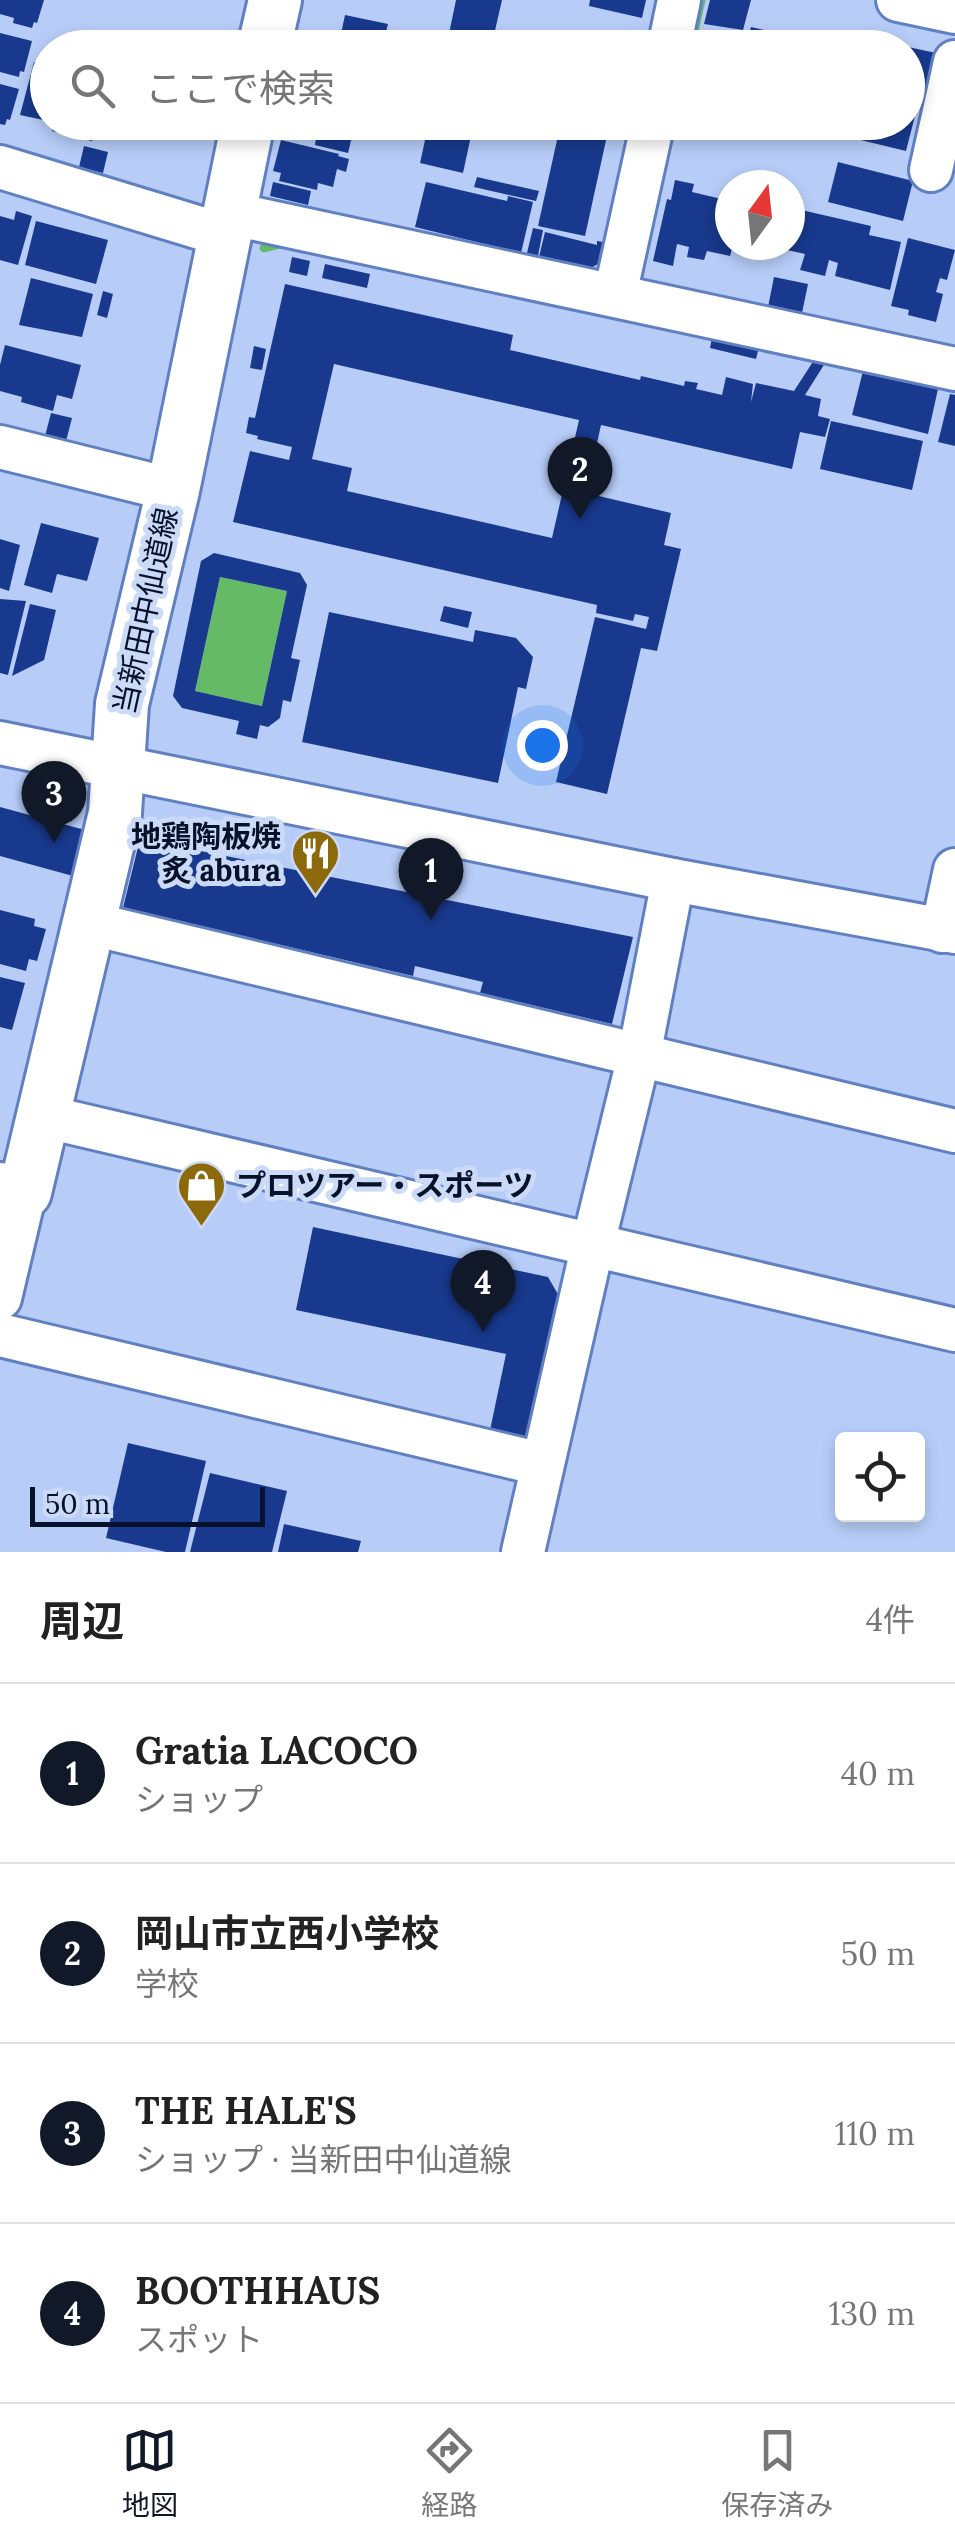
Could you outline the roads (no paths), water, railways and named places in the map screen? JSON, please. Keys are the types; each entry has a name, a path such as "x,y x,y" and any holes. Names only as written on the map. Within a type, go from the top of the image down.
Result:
{"main road":[{"path":"268,30 275,0"},
{"name":"当新田中仙道線","path":"12,1190 43,1116 115,812 122,704 172,490 244,140"}],"street":[{"path":"673,30 679,0"},
{"path":"898,0 955,12"},
{"path":"931,170 955,62"},
{"path":"615,296 648,140"},
{"path":"0,167 226,224 615,296 955,369"},
{"path":"0,447 172,490"},
{"path":"0,743 949,932 955,870"},
{"path":"523,1552 640,1056 674,880"},
{"path":"88,923 955,1131"},
{"path":"43,1116 955,1330"},
{"path":"0,1298 12,1190"},
{"path":"0,1336 542,1464"}],"waterway":[{"path":"694,30 701,0"},
{"path":"264,248 284,243"}],"place":[{"name":"岡山市立西小学校","path":"580,519"},
{"name":"THE HALE'S","path":"54,843"},
{"name":"地鶏陶板焼 炙 abura","path":"316,896"},
{"name":"Gratia LACOCO","path":"431,920"},
{"name":"プロツアー・スポーツ","path":"201,1228"},
{"name":"BOOTHHAUS","path":"483,1332"}]}
